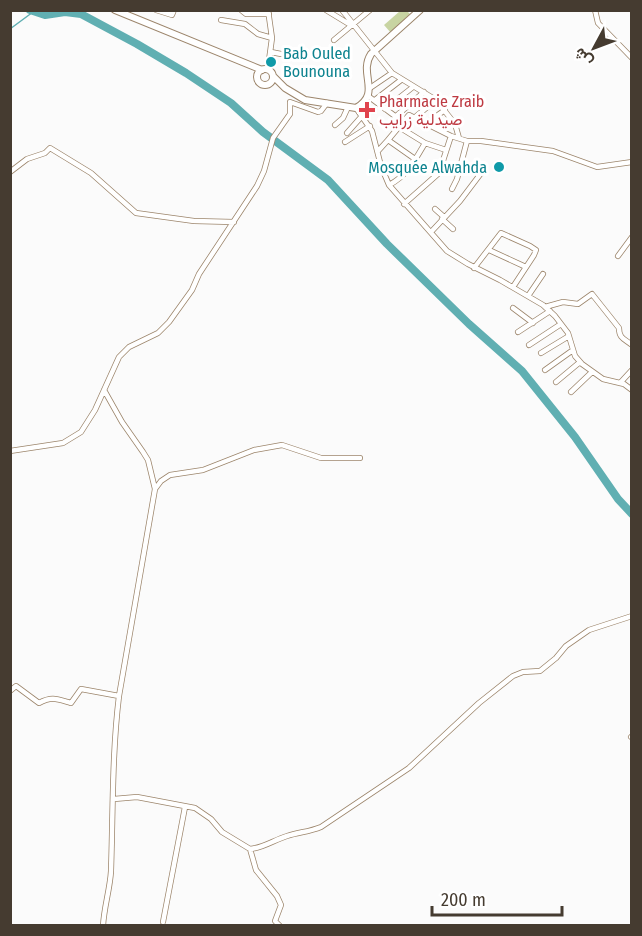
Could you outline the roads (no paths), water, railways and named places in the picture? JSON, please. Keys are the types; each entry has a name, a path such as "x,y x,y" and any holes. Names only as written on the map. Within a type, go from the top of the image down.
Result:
{"street":[{"path":"115,10 273,76 285,88 305,100 356,108 370,126 389,185 447,250 474,268 513,287 545,307 569,336 580,362 603,379 620,383 631,390"},
{"path":"156,10 172,15 174,10"},
{"path":"326,10 349,24 353,24"},
{"path":"342,10 392,73 436,100 455,124 459,138"},
{"path":"334,40 370,10"},
{"path":"356,108 368,96 367,64 374,51 420,10"},
{"path":"595,10 598,23 632,58"},
{"path":"240,11 246,14 268,12 272,38 271,52 269,61 262,72 260,84 285,88"},
{"path":"221,20 245,24 258,34 272,38"},
{"path":"271,52 280,54"},
{"path":"369,88 392,73"},
{"path":"269,84 273,76"},
{"path":"375,100 401,80"},
{"path":"385,109 413,87"},
{"path":"395,117 424,92"},
{"path":"368,96 403,122"},
{"path":"414,118 436,100"},
{"path":"10,451 43,448 63,443 88,424 116,363 129,347 158,333 169,322 192,290 199,274 234,222 264,171 273,138 290,114 290,102 318,112 327,103"},
{"path":"335,125 343,118 348,107"},
{"path":"425,124 445,110"},
{"path":"378,151 409,115 451,136 467,141 499,143 553,152 597,167 632,162"},
{"path":"347,133 362,116"},
{"path":"345,142 370,126"},
{"path":"399,127 425,143 446,150"},
{"path":"404,204 439,173 451,136"},
{"path":"388,140 415,159"},
{"path":"452,189 467,141"},
{"path":"389,185 402,176 425,143"},
{"path":"10,172 27,159 45,153 50,148 91,173 135,213 194,221 234,222"},
{"path":"431,232 485,168"},
{"path":"447,204 452,209"},
{"path":"435,209 453,229"},
{"path":"474,268 499,235 506,234 536,250 513,287"},
{"path":"618,256 632,237"},
{"path":"489,249 526,267"},
{"path":"528,296 543,274"},
{"path":"545,307 563,302 578,304 592,294 619,328 622,340 630,342"},
{"path":"513,308 533,323"},
{"path":"518,332 550,311"},
{"path":"529,345 561,324"},
{"path":"541,353 569,336"},
{"path":"545,370 573,350"},
{"path":"556,382 580,362"},
{"path":"620,383 632,370"},
{"path":"571,392 592,372"},
{"path":"104,390 148,460 155,489"},
{"path":"103,926 111,874 114,730 118,696 155,489 160,481 170,475 203,470 254,450 284,444 321,458 360,458"},
{"path":"114,799 137,797 202,812 222,832 250,849 262,847 288,836 305,834 321,827 409,768 478,703 513,676 523,672 540,671 566,646 588,630 632,616"},
{"path":"10,691 16,686 39,703 56,698 71,703 81,689 118,696"},
{"path":"163,922 185,807"},
{"path":"250,849 256,870 277,896 281,905 274,921 280,926"}],"waterway":[{"path":"30,10 45,15 65,12 81,14 137,44 231,103 263,132 328,180 387,244 469,324 522,371 575,437 618,499 632,514"},
{"path":"10,29 33,12"}],"place":[{"name":"Bab Ouled Bounouna","path":"271,62"},
{"name":"Pharmacie Zraib صيدلية زرايب","path":"367,110"},
{"name":"Mosquée Alwahda","path":"499,167"}]}
